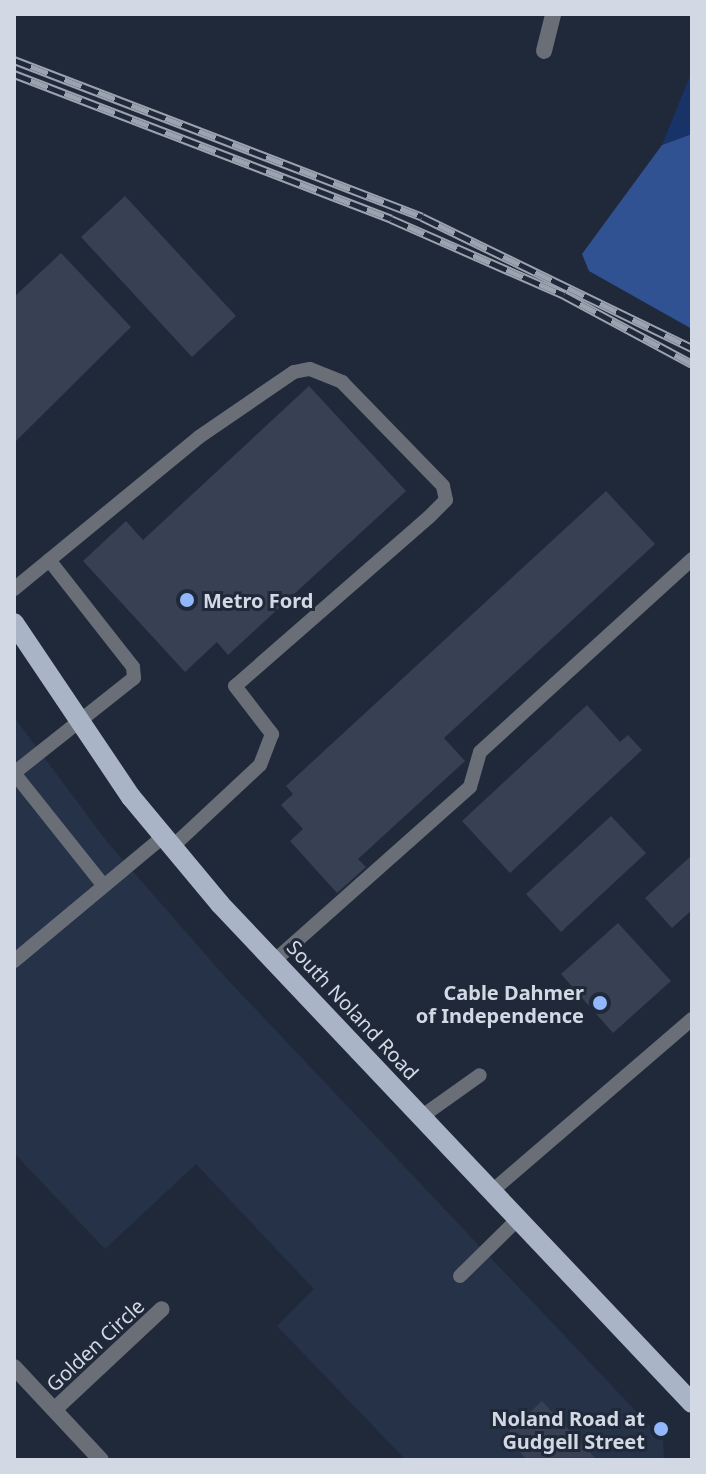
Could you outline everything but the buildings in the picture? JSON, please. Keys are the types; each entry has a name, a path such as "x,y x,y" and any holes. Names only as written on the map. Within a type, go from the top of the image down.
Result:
{"main road":[{"name":"South Noland Road","path":"14,623 77,723 168,841 274,961 692,1403"}],"street":[{"path":"544,51 553,14"},
{"name":"Golden Circle","path":"55,1409 162,1309"},
{"path":"14,1368 101,1460"}],"lane":[{"path":"14,589 199,437 294,372 310,369 342,382 443,486 446,500 429,517 235,686 272,734 260,765 168,841 104,886 14,961"},
{"path":"274,961 470,787 480,752 692,559"},
{"path":"49,560 133,667 130,686 14,773 104,886"},
{"path":"492,1191 692,1019"},
{"path":"421,1117 457,1084 480,1075"},
{"path":"460,1276 518,1219"}],"shaded area":[{"path":"692,71 692,134 662,145"},
{"path":"692,134 692,329 589,271 582,254 662,145"},
{"path":"14,717 108,843 227,979 663,1440 664,1460 406,1460 277,1326 314,1289 196,1164 105,1249 14,1153"}],"railway":[{"path":"14,60 422,217 692,348"},
{"path":"14,74 391,219 564,295 692,364"}],"place":[{"name":"Metro Ford","path":"187,600"},
{"name":"Cable Dahmer of Independence","path":"600,1003"},
{"name":"Noland Road at Gudgell Street","path":"661,1429"}]}
